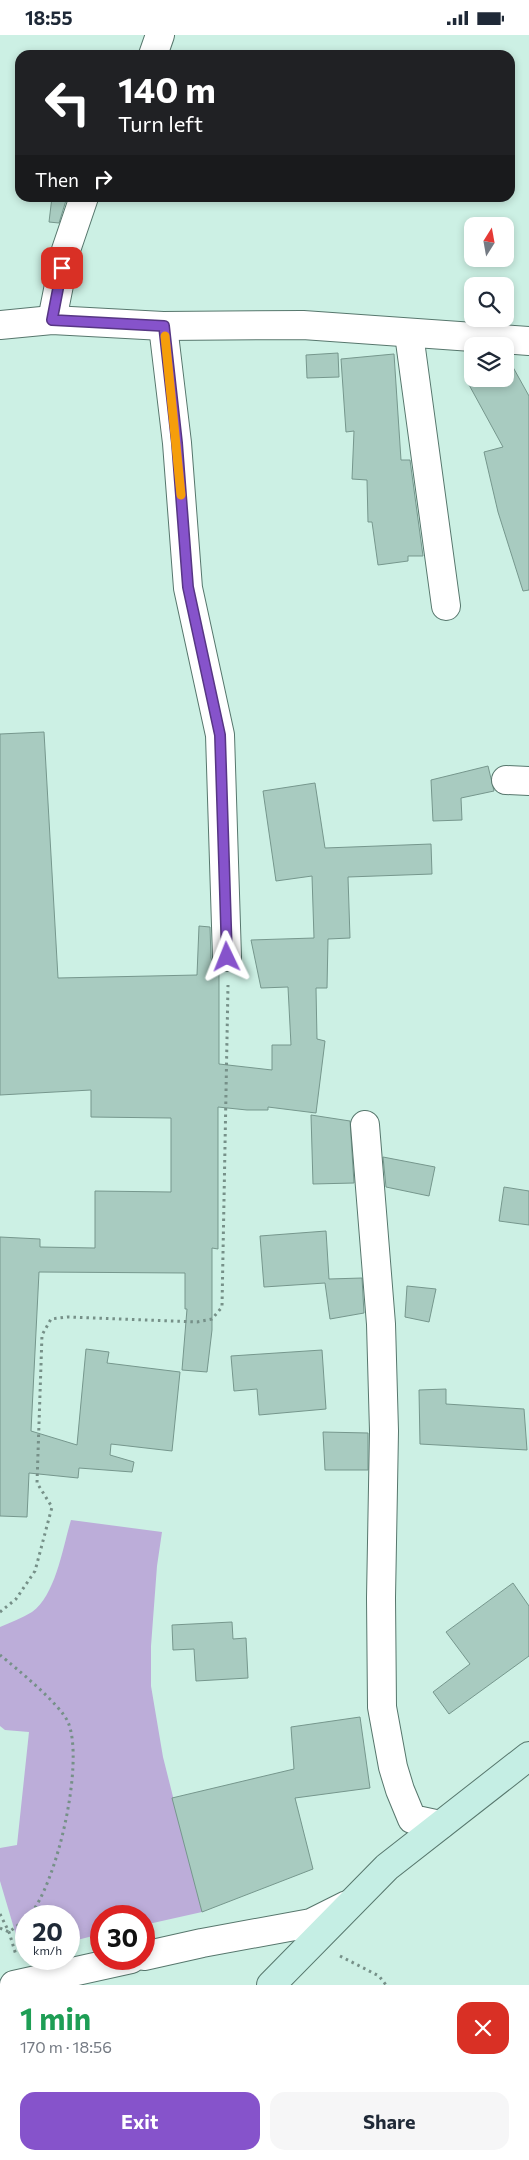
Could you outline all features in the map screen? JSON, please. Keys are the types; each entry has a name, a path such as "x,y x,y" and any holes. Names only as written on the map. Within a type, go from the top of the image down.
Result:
{"main road":[{"path":"271,1985 387,1867 529,1756"}],"street":[{"path":"155,50 160,35"},
{"path":"52,320 66,250 82,202"},
{"path":"0,325 52,320 164,326 303,325 529,341"},
{"path":"164,326 177,443 188,587 220,735 227,957"},
{"path":"410,334 446,606"},
{"path":"366,1125 382,1353 384,1431 382,1707 393,1767 412,1819 440,1825"},
{"path":"155,1954 311,1923 352,1902"},
{"path":"19,1984 90,1968"}],"path":[{"path":"0,1612 16,1599 35,1571 52,1507 37,1483 42,1335 52,1319 68,1317 197,1322 212,1319 222,1307 228,1005 227,957"},
{"path":"0,1655 57,1708 68,1721 72,1738 72,1783 55,1866 37,1905"},
{"path":"0,1914 9,1932 19,1984"},
{"path":"9,1932 15,1927"},
{"path":"0,1928 9,1932"},
{"path":"313,1942 379,1976 386,1985"}],"shaded area":[{"path":"71,1520 162,1532 157,1566 151,1646 151,1686 163,1757 202,1912 155,1923 155,1905 90,1905 90,1937 80,1939 80,1905 15,1905 15,1932 0,1881 0,1848 17,1845 29,1732 5,1730 0,1726 0,1627 32,1612 40,1604 53,1582"}],"building":[{"path":"51,202 65,202 59,223 49,222"},
{"path":"338,353 339,377 307,378 306,355"},
{"path":"394,354 401,460 410,460 423,556 408,556 408,561 378,565 372,522 368,522 367,480 352,479 354,431 346,432 341,359"},
{"path":"514,369 529,396 529,590 523,591 498,512 484,452 503,447 470,387 514,387"},
{"path":"44,732 58,978 197,975 199,926 210,927 211,958 219,970 219,1064 272,1070 272,1045 291,1045 288,987 261,988 251,940 314,938 312,876 276,881 263,791 315,783 325,848 431,844 432,874 348,877 350,938 328,939 327,988 316,988 317,1039 325,1041 316,1113 268,1107 268,1110 247,1110 218,1107 218,1249 212,1248 212,1330 207,1372 182,1370 187,1309 185,1309 185,1273 39,1272 31,1431 77,1445 86,1349 109,1352 107,1363 180,1372 172,1451 111,1444 110,1455 134,1462 132,1472 79,1468 78,1478 29,1473 27,1517 0,1516 0,1237 40,1239 40,1247 95,1248 95,1191 171,1192 171,1118 91,1117 91,1090 0,1095 0,734"},
{"path":"488,766 494,791 461,798 462,820 433,821 431,780"},
{"path":"311,1115 350,1121 354,1183 313,1184"},
{"path":"383,1157 435,1167 429,1196 386,1187"},
{"path":"504,1187 529,1191 529,1225 499,1221"},
{"path":"326,1231 329,1279 362,1278 364,1313 330,1319 325,1283 264,1287 260,1236"},
{"path":"407,1286 436,1289 429,1322 405,1317"},
{"path":"322,1350 326,1409 259,1415 257,1389 234,1391 231,1356"},
{"path":"446,1389 446,1404 524,1409 527,1450 420,1444 419,1390"},
{"path":"323,1432 368,1433 368,1470 325,1470"},
{"path":"513,1583 529,1606 529,1656 449,1714 433,1692 470,1664 446,1632"},
{"path":"232,1622 233,1639 246,1638 248,1678 196,1681 194,1649 173,1650 172,1625"},
{"path":"360,1717 370,1788 295,1798 313,1869 202,1912 172,1798 294,1769 291,1727"}],"slow traffic":[{"path":"165,336 181,495"}],"route":[{"path":"62,268 52,320 164,326 177,443 188,587 220,735 227,957"}]}
